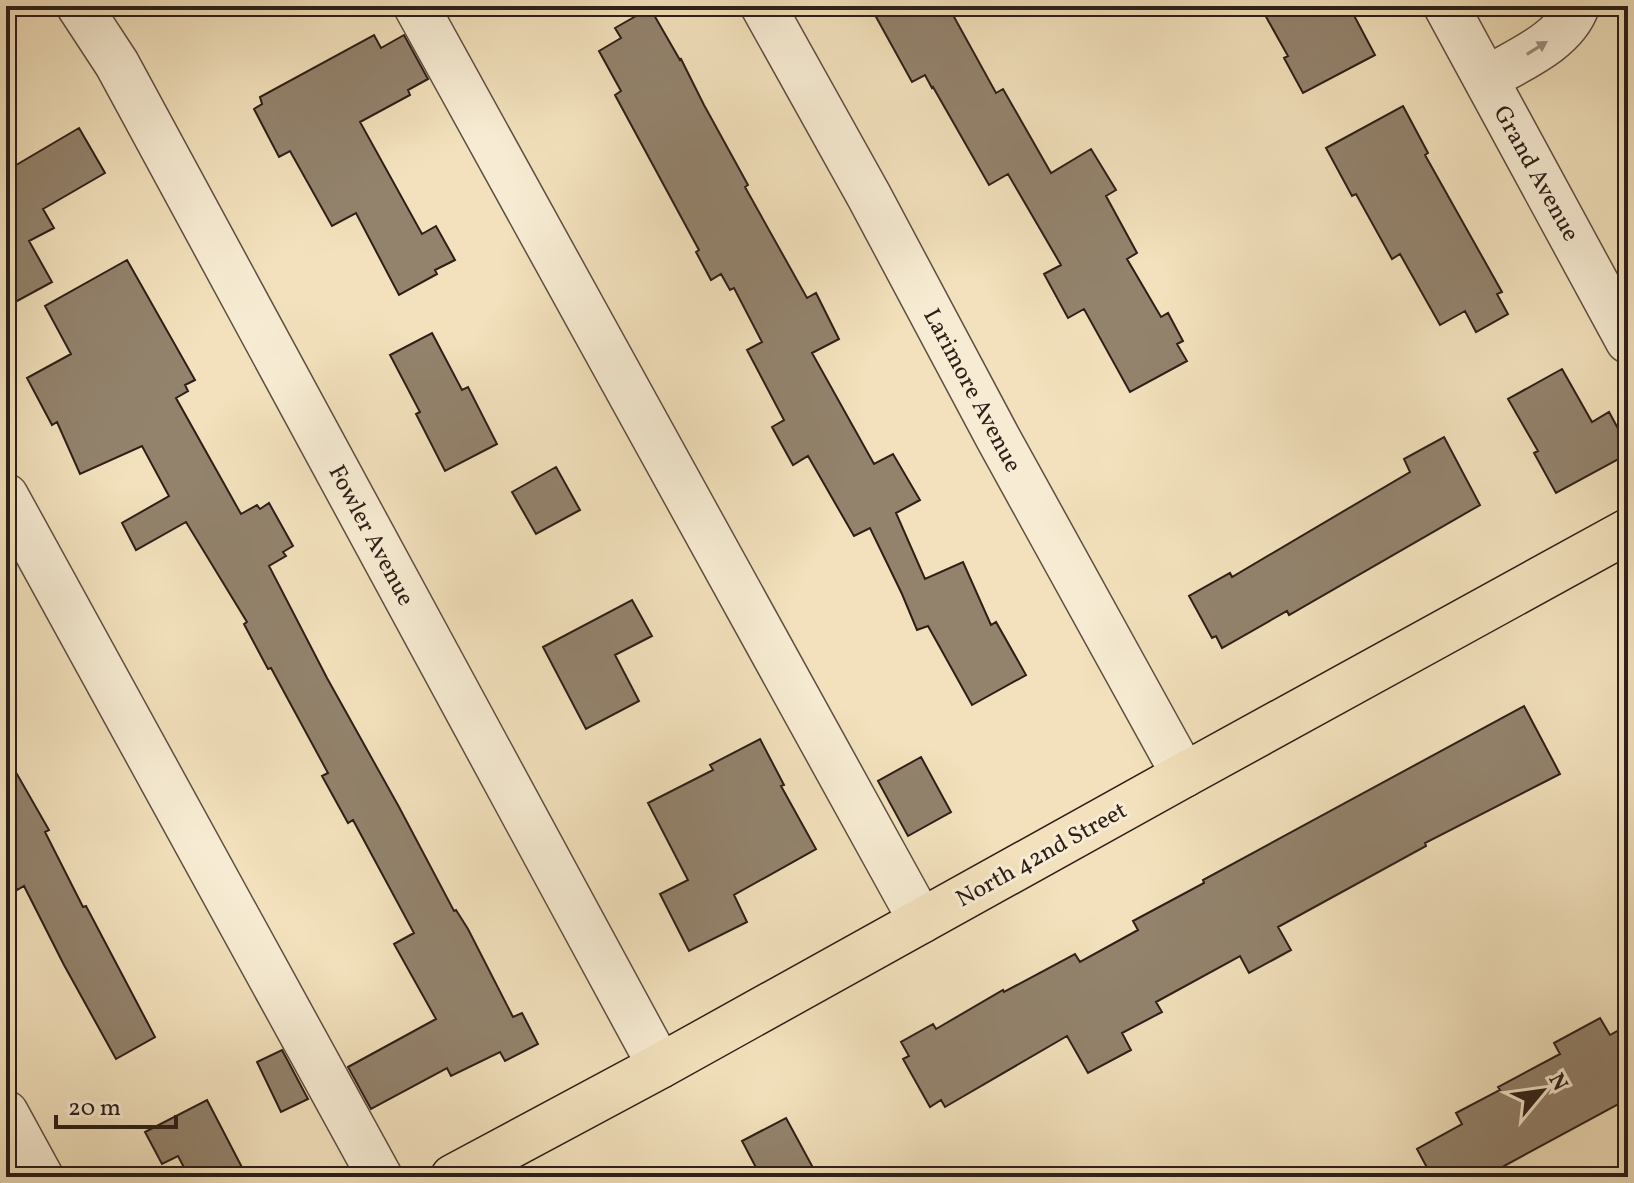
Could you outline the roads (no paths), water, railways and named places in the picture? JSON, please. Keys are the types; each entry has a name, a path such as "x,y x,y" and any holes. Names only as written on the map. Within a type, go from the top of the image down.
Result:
{"main road":[{"name":"North 42nd Street","path":"453,1177 660,1066 1628,531"}],"street":[{"name":"Fowler Avenue","path":"79,6 117,64 660,1066"},
{"path":"416,6 921,921"},
{"name":"Larimore Avenue","path":"763,6 1184,775"},
{"name":"Grand Avenue","path":"1446,6 1628,341"},
{"path":"1486,79 1548,42 1572,20 1577,6"},
{"path":"6,496 380,1177"},
{"path":"6,1113 41,1177"}]}
